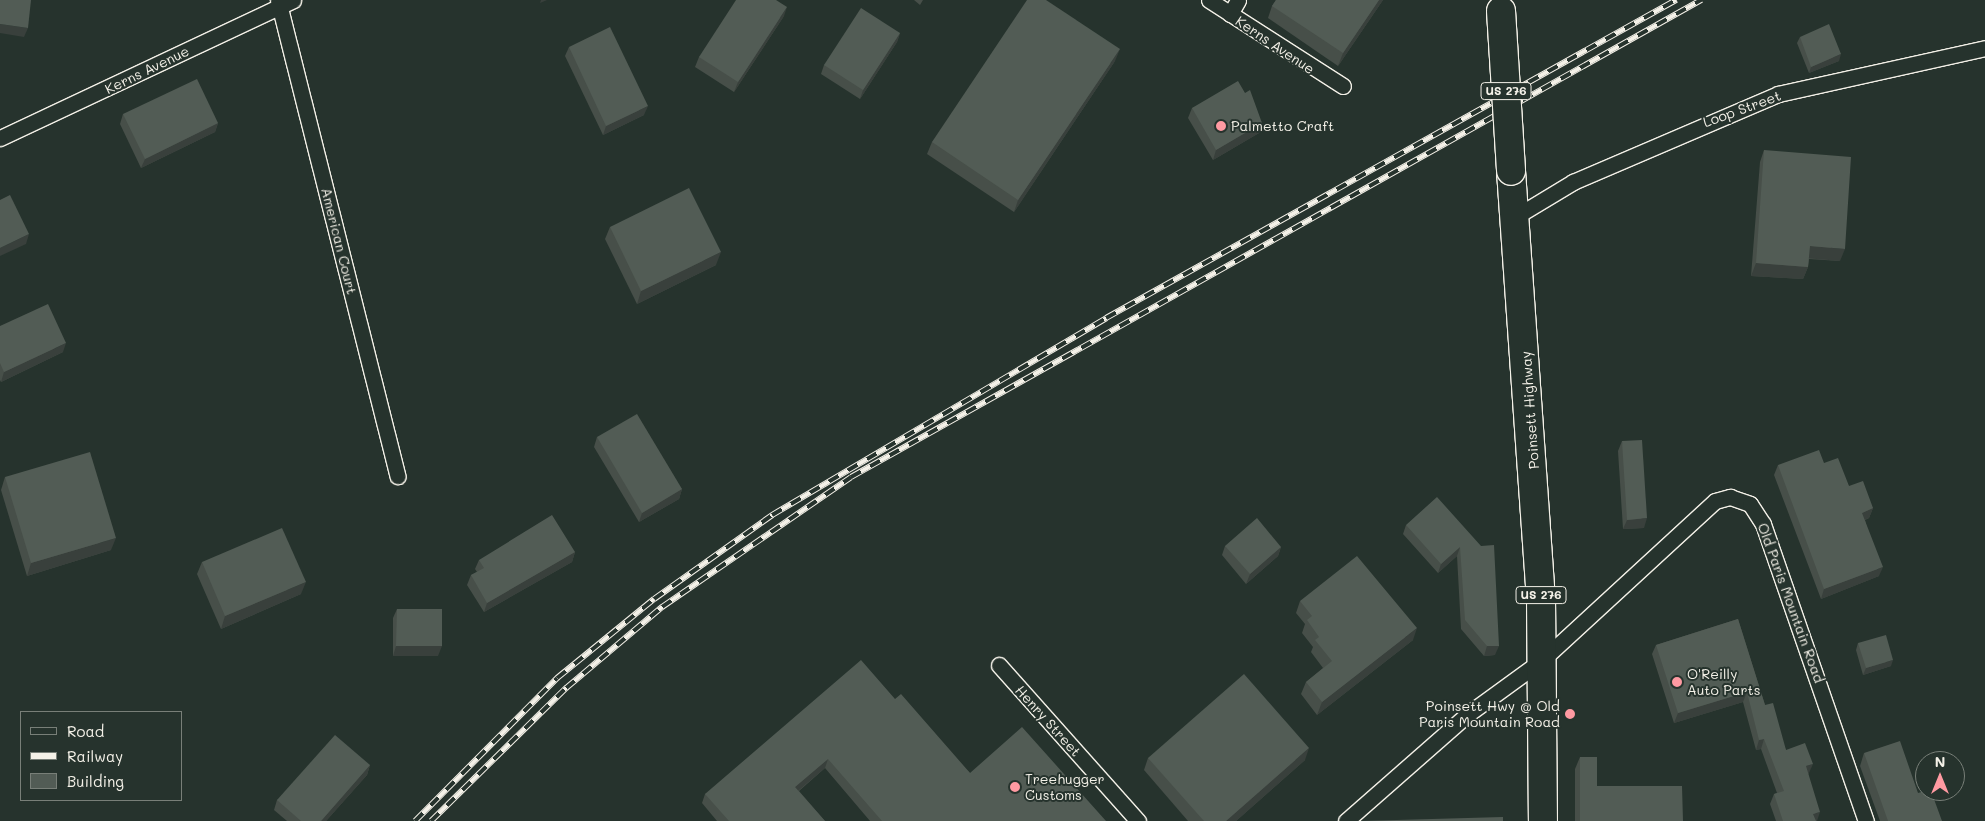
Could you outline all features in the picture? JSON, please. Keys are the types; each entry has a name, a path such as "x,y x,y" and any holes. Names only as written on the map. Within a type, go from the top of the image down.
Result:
{"highway":[{"name":"Poinsett Highway","path":"1501,5 1511,171 1527,369 1541,661 1543,821"}],"street":[{"name":"Kerns Avenue","path":"1209,0 1343,86"},
{"path":"1230,14 1238,0"},
{"name":"Kerns Avenue","path":"0,138 283,2"},
{"name":"American Court","path":"283,2 398,476"},
{"name":"Loop Street","path":"1515,217 1573,182 1778,94 1985,48"},
{"name":"Old Paris Mountain Road","path":"1346,821 1468,714 1541,661 1715,501 1741,499 1757,510 1763,524 1866,821"},
{"name":"Henry Street","path":"999,665 1138,821"}],"building":[{"path":"0,0 31,0 28,28 0,24"},
{"path":"736,0 776,0 787,7 738,82 699,57"},
{"path":"1027,0 1046,0 1120,49 1018,200 932,142"},
{"path":"1276,0 1379,0 1343,53 1272,6"},
{"path":"861,8 900,33 863,90 824,65"},
{"path":"1829,24 1841,54 1811,67 1800,37"},
{"path":"610,27 648,106 606,126 569,47"},
{"path":"197,79 218,123 145,159 123,114"},
{"name":"Palmetto Craft","path":"1238,81 1245,93 1250,90 1262,123 1216,150 1192,108"},
{"path":"1764,150 1851,157 1845,249 1810,246 1808,267 1756,263"},
{"path":"689,188 721,252 641,291 610,227"},
{"path":"10,195 29,234 0,248 0,200"},
{"path":"48,304 66,343 4,372 0,363 0,326"},
{"path":"637,414 682,489 642,513 597,437"},
{"path":"1642,440 1647,518 1627,520 1622,441"},
{"path":"1819,450 1824,463 1838,458 1849,486 1863,481 1873,508 1862,513 1883,567 1824,589 1778,465"},
{"path":"90,452 116,538 31,563 5,477"},
{"path":"1437,497 1481,546 1494,545 1499,646 1487,646 1465,620 1460,547 1441,564 1406,525"},
{"path":"552,515 575,552 487,603 471,575 484,568 479,560"},
{"path":"1257,518 1281,547 1250,574 1225,546"},
{"path":"282,528 306,582 225,616 202,562"},
{"path":"1357,556 1417,628 1322,702 1306,682 1332,661 1315,640 1319,637 1307,620 1312,616 1300,601"},
{"path":"397,609 442,609 442,646 396,646"},
{"path":"1738,619 1765,705 1773,703 1786,750 1805,743 1813,764 1806,766 1820,812 1813,814 1816,821 1783,821 1774,794 1784,791 1764,739 1759,740 1747,692 1678,713 1656,645"},
{"path":"1886,635 1893,660 1866,668 1858,643"},
{"path":"861,660 895,699 901,694 970,773 1022,727 1106,821 882,821 828,759 795,787 825,821 729,821 705,794"},
{"path":"1244,674 1309,748 1226,821 1204,821 1148,758"},
{"path":"335,735 370,765 321,821 301,821 277,800"},
{"path":"1900,741 1915,784 1915,801 1935,801 1942,821 1888,821 1864,753"},
{"path":"1580,757 1597,757 1597,786 1682,786 1683,821 1580,821"},
{"path":"1503,817 1503,821 1361,821"}],"railway":[{"path":"415,821 557,678 654,599 772,515 1106,318 1676,0"},
{"path":"431,821 566,688 662,607 851,477 1701,0"}],"place":[{"name":"Palmetto Craft","path":"1221,126"},
{"name":"O'Reilly Auto Parts","path":"1677,682"},
{"name":"Poinsett Hwy @ Old Paris Mountain Road","path":"1570,714"},
{"name":"Treehugger Customs","path":"1015,787"}]}
